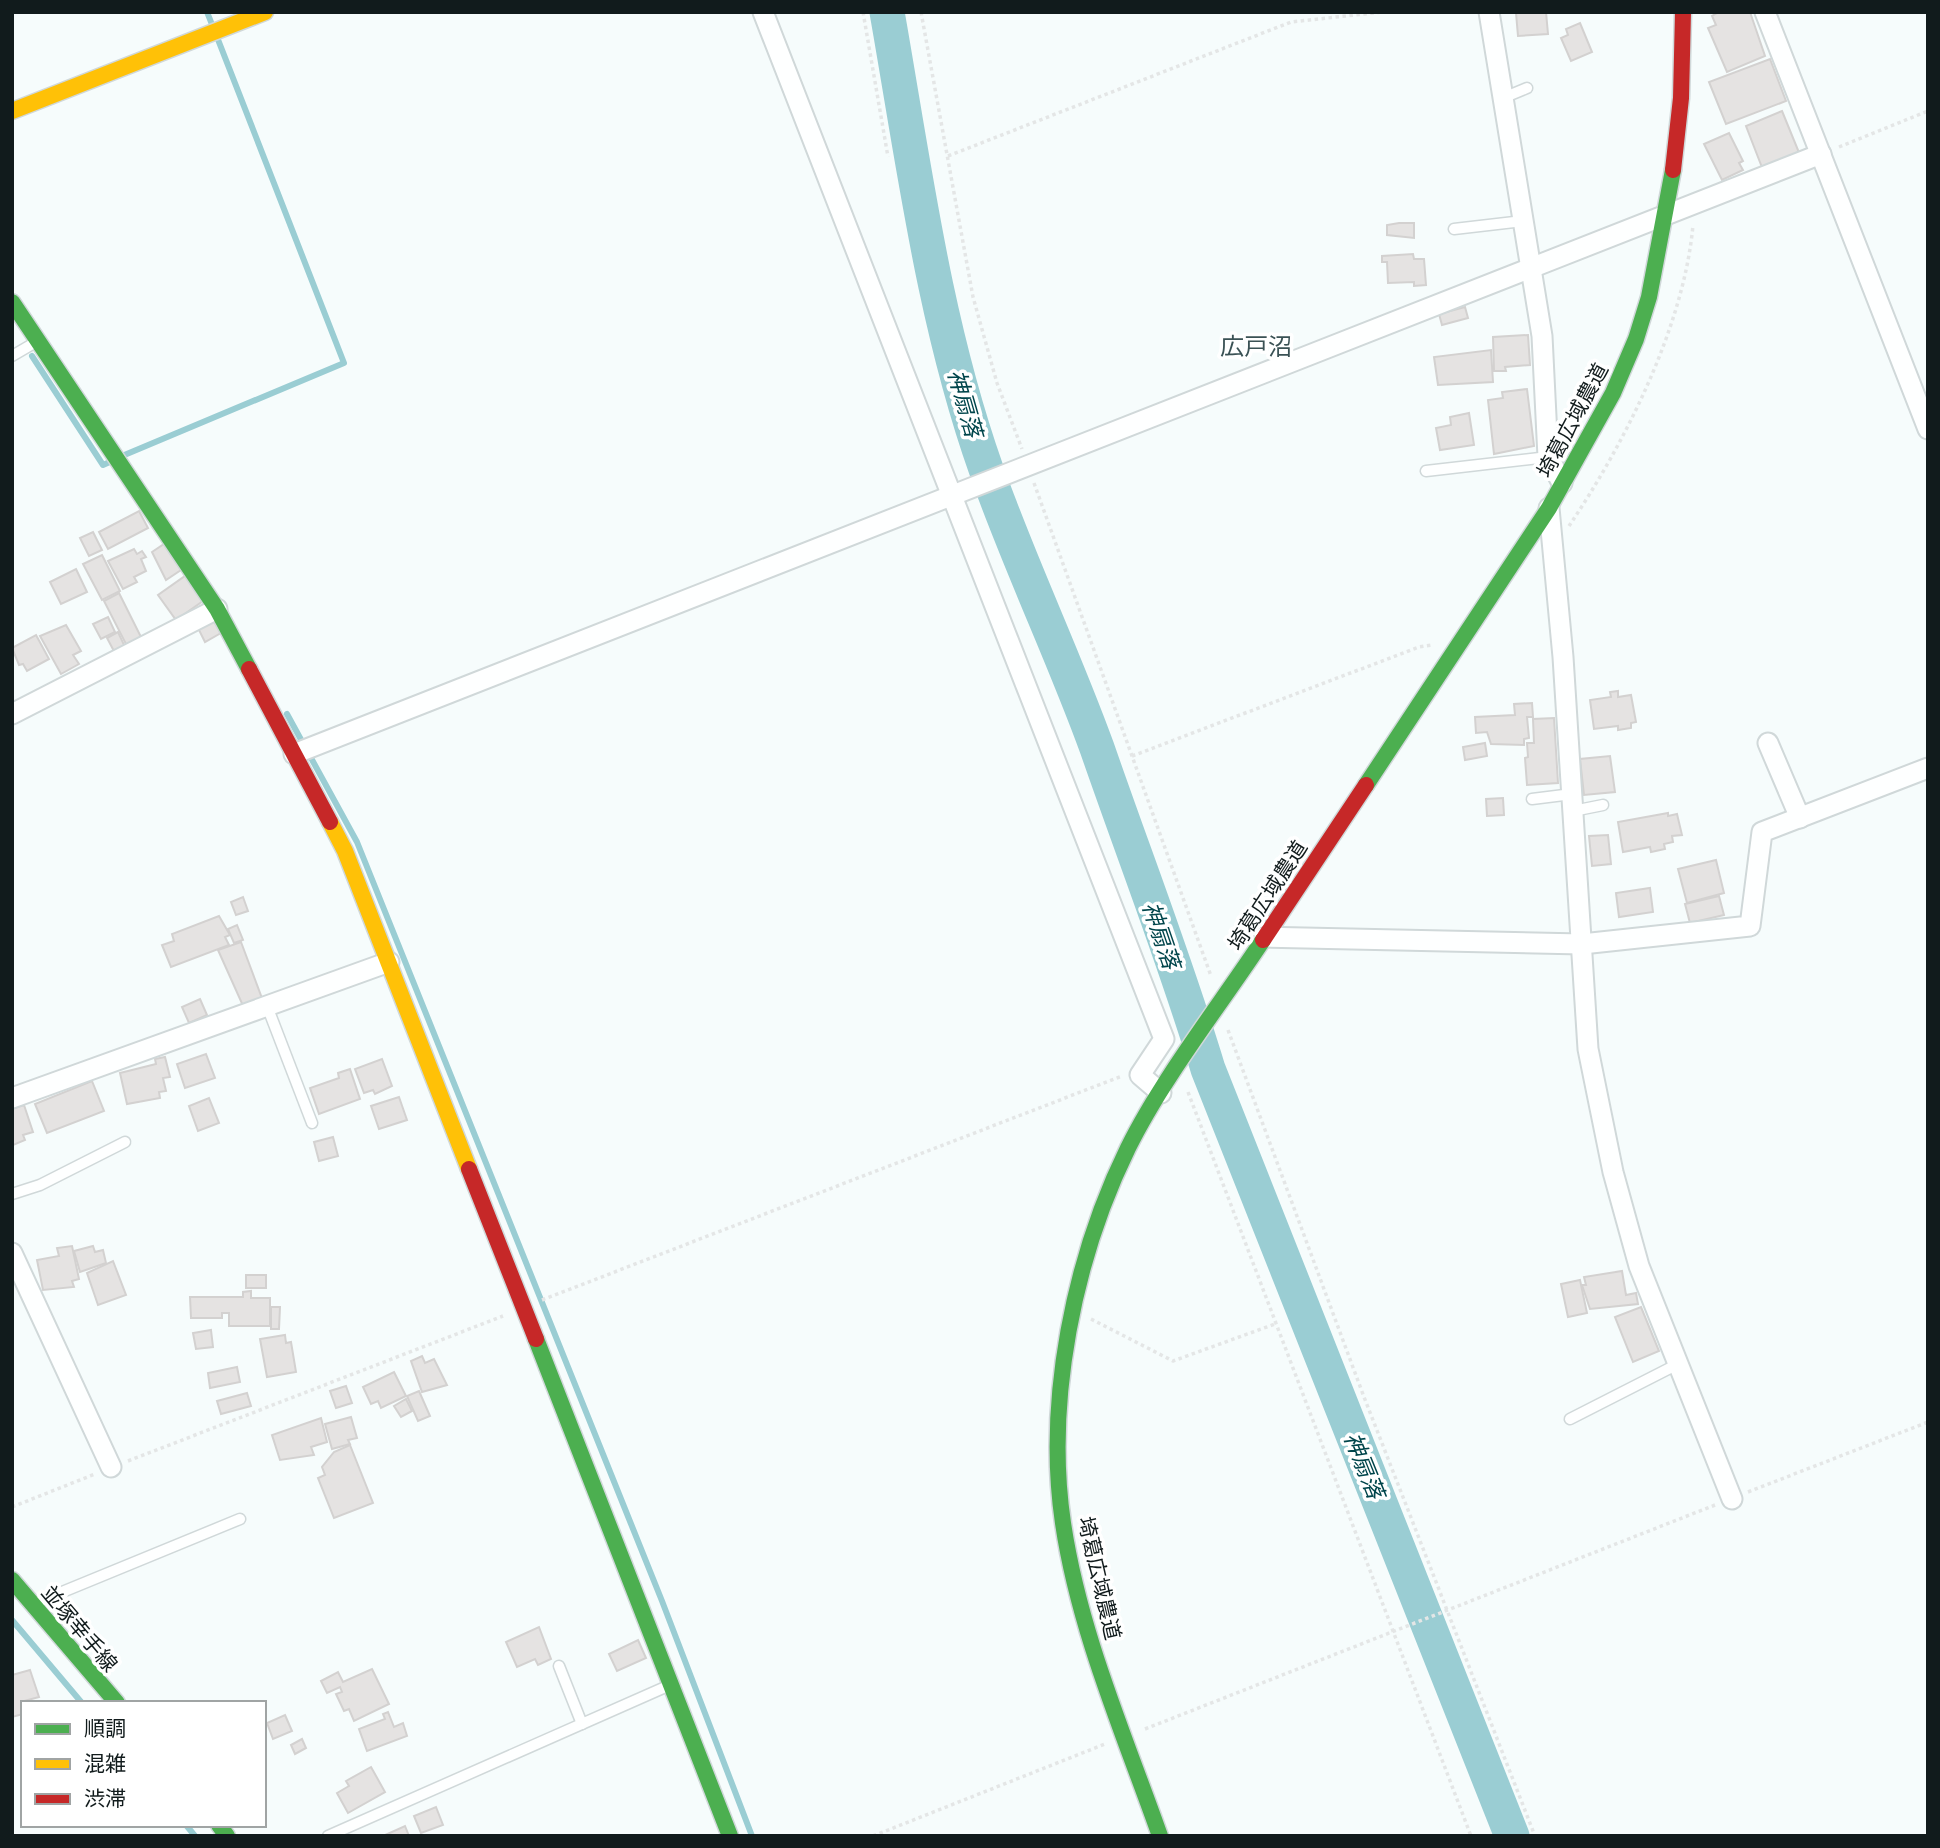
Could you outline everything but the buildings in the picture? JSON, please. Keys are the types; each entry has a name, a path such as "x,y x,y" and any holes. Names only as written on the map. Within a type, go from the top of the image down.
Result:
{"street":[{"path":"12,111 265,12"},
{"path":"763,12 1164,1039 1140,1075 1161,1093"},
{"path":"1489,12 1542,336 1548,457 1562,484"},
{"name":"埼葛広域農道","path":"1160,1836 1088,1631 1063,1524 1058,1423 1072,1308 1091,1242 1128,1148 1178,1067 1549,508 1601,415 1632,352 1651,291 1678,145 1684,66 1683,12"},
{"path":"1765,12 1928,429"},
{"path":"294,754 1821,154"},
{"path":"12,302 217,609 345,850 526,1307 730,1836"},
{"path":"1549,508 1563,657 1588,1049 1613,1172 1639,1266 1731,1499"},
{"path":"12,714 217,609"},
{"path":"1768,743 1800,818"},
{"path":"1264,937 1582,944 1749,926 1762,832 1928,768"},
{"path":"12,1098 389,962"},
{"path":"12,1253 111,1467"},
{"name":"並塚幸手線","path":"12,1580 115,1701"}],"lane":[{"path":"1503,98 1527,89"},
{"path":"1454,229 1523,221"},
{"path":"12,356 37,342"},
{"path":"1426,471 1548,457"},
{"path":"1532,799 1603,805"},
{"path":"267,1006 312,1123"},
{"path":"12,1194 40,1185 125,1142"},
{"path":"1570,1419 1676,1365"},
{"path":"33,1604 240,1519"},
{"path":"559,1666 582,1724"},
{"path":"328,1836 672,1684"}],"path":[{"path":"863,12 888,157"},
{"path":"921,12 973,297 997,383 1213,984 1223,1000 1359,1384 1535,1836"},
{"path":"947,156 1291,22 1382,12"},
{"path":"1821,154 1928,111"},
{"path":"1132,756 1419,647 1461,640"},
{"path":"1178,1067 1391,1632 1471,1836"},
{"path":"12,1507 1118,1076 1140,1075"},
{"path":"1072,1308 1173,1361 1275,1324"},
{"path":"873,1836 1928,1422"}],"waterway":[{"path":"207,12 213,27"},
{"name":"神扇落","path":"887,12 916,185 939,300 952,357 986,469 1097,748 1208,1069 1512,1836"},
{"path":"122,456 344,363 217,37"},
{"path":"32,356 103,465 112,461"},
{"path":"287,714 357,842 662,1601 752,1836"},
{"path":"12,1620 80,1701"},
{"path":"188,1827 195,1836"}],"traffic: fast":[{"path":"1366,785 1549,508 1613,393 1636,339 1649,297 1673,170"},
{"path":"12,302 217,609 249,669"},
{"path":"1160,1836 1091,1643 1070,1563 1058,1476 1061,1380 1079,1283 1109,1191 1128,1148 1174,1069 1263,940"},
{"path":"536,1339 730,1836"},
{"path":"12,1580 115,1701"},
{"path":"220,1827 227,1836"}],"traffic: slow":[{"path":"12,111 265,12"},
{"path":"330,822 345,851 469,1169"}],"traffic: jam":[{"path":"1673,170 1681,98 1683,12"},
{"path":"249,669 330,822"},
{"path":"1263,940 1366,785"},
{"path":"469,1169 536,1339"}],"district":[{"name":"広戸沼","path":"1256,345"}]}
